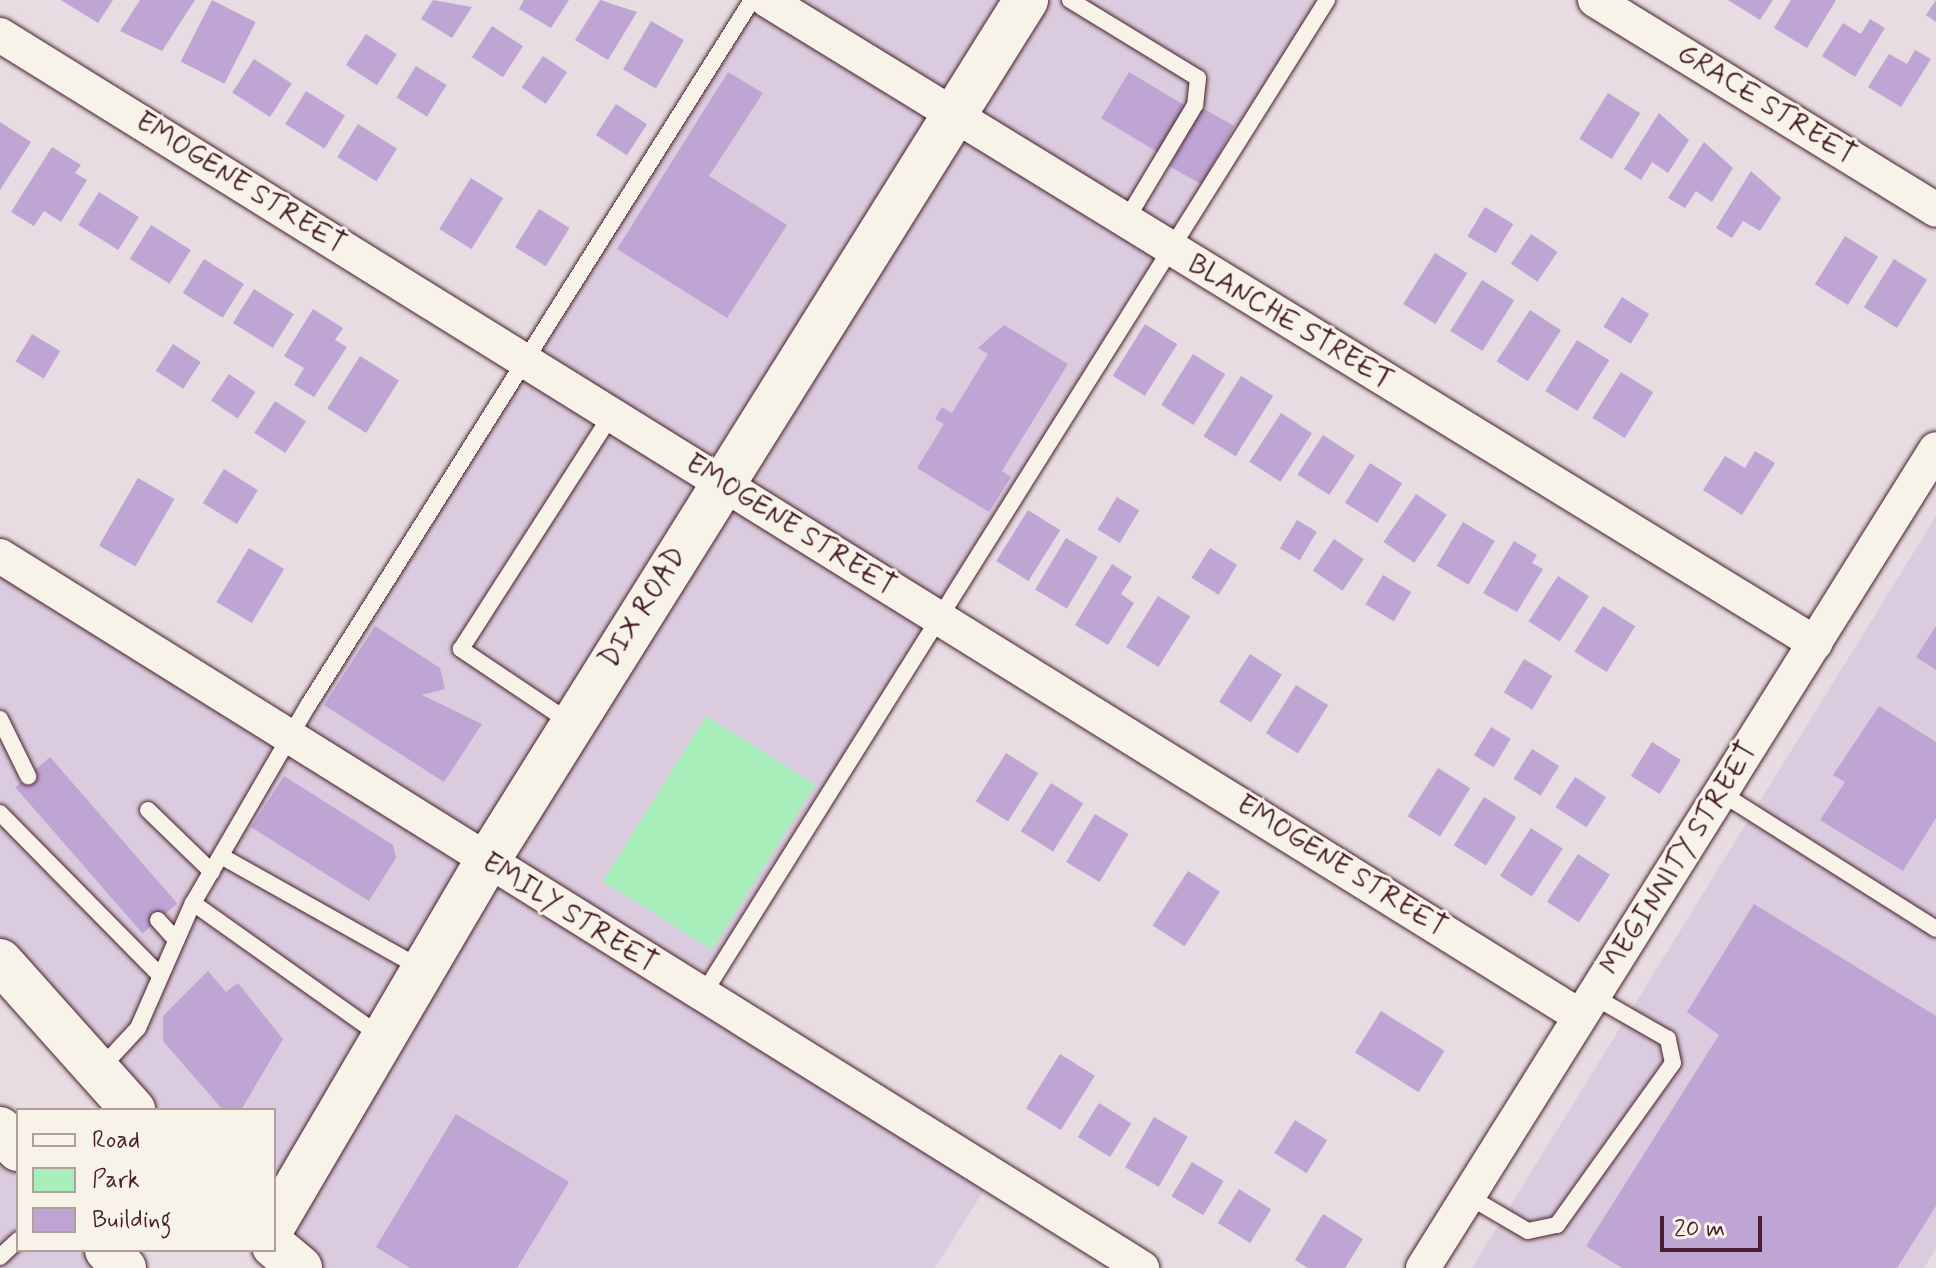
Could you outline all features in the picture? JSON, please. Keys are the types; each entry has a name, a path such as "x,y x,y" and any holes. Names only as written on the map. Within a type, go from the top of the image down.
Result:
{"main road":[{"name":"DIX ROAD","path":"276,1221 486,863 1026,0"},
{"path":"0,961 131,1108"},
{"path":"0,1129 16,1147"},
{"path":"276,1248 300,1268"},
{"path":"109,1252 124,1268"}],"street":[{"name":"BLANCHE STREET","path":"767,0 953,117 1815,643"},
{"name":"GRACE STREET","path":"1595,0 1936,210"},
{"name":"EMOGENE STREET","path":"0,35 941,620 1587,1006"},
{"name":"MEGINNITY STREET","path":"1423,1268 1936,449"},
{"name":"EMILY STREET","path":"0,556 288,741 1142,1268"}],"lane":[{"path":"97,1071 138,1028 193,903 288,741 522,359 752,0"},
{"path":"1070,0 1198,78 1195,105 1125,222"},
{"path":"702,996 941,620 1327,0"},
{"path":"572,724 461,649 611,415"},
{"path":"0,719 28,776"},
{"path":"1721,793 1936,929"},
{"path":"148,810 212,872"},
{"path":"0,813 160,975"},
{"path":"221,856 423,970"},
{"path":"193,903 383,1038"},
{"path":"158,920 175,939"},
{"path":"1468,1196 1528,1231 1557,1225 1673,1063 1668,1039 1587,1006"},
{"path":"0,1257 16,1242"}],"shaded area":[{"path":"752,0 1332,0 702,996 993,1176 935,1268 300,1268 276,1248 276,1108 131,1108 0,961 0,556 288,740"},
{"path":"1936,516 1936,1248 1924,1268 1472,1268"},
{"path":"0,1129 16,1147 16,1252 109,1252 124,1268 0,1268"}],"green space":[{"path":"706,716 815,784 712,950 603,881"}],"building":[{"path":"61,0 113,0 98,23"},
{"path":"140,0 195,0 162,51 120,31"},
{"path":"212,0 256,22 224,84 181,61"},
{"path":"433,0 472,7 452,38 421,19"},
{"path":"524,0 569,0 551,28 519,9"},
{"path":"600,0 637,12 608,60 575,40"},
{"path":"1728,0 1773,0 1760,20"},
{"path":"1791,0 1836,0 1807,48 1774,28"},
{"path":"1936,0 1936,22 1926,15"},
{"path":"1870,19 1885,28 1855,77 1822,56 1843,23 1861,34"},
{"path":"651,21 684,40 656,88 623,69"},
{"path":"492,26 523,46 503,77 472,57"},
{"path":"366,34 397,54 377,85 346,65"},
{"path":"1915,50 1931,59 1901,107 1868,87 1889,54 1907,64"},
{"path":"543,56 567,72 546,104 522,88"},
{"path":"254,59 292,84 270,117 232,93"},
{"path":"416,66 447,85 427,116 396,97"},
{"path":"728,72 763,93 709,176 787,225 727,318 617,249"},
{"path":"1129,72 1188,108 1160,154 1101,118"},
{"path":"306,91 345,115 324,148 285,124"},
{"path":"1608,93 1640,113 1612,159 1579,139"},
{"path":"616,104 647,124 627,155 596,135"},
{"path":"1202,108 1234,126 1202,185 1170,167"},
{"path":"1659,113 1689,140 1668,173 1652,162 1641,180 1624,169"},
{"path":"0,122 31,142 0,190"},
{"path":"358,124 397,148 376,181 337,157"},
{"path":"1704,142 1733,168 1712,202 1696,191 1685,208 1668,198"},
{"path":"52,147 81,165 75,173 87,180 61,222 44,211 34,226 11,212"},
{"path":"1751,171 1781,198 1760,231 1743,221 1732,238 1716,228"},
{"path":"471,178 503,198 471,249 439,229"},
{"path":"99,192 139,217 118,250 78,225"},
{"path":"1485,207 1513,224 1496,253 1467,236"},
{"path":"539,209 570,228 546,266 515,247"},
{"path":"151,225 191,250 170,284 130,259"},
{"path":"1531,234 1558,252 1537,282 1511,264"},
{"path":"1845,236 1878,257 1848,305 1815,284"},
{"path":"1435,253 1467,273 1435,324 1403,304"},
{"path":"204,259 244,284 223,318 183,293"},
{"path":"1894,259 1927,280 1897,328 1864,307"},
{"path":"1482,280 1514,300 1482,351 1450,331"},
{"path":"254,289 294,314 273,348 233,323"},
{"path":"1622,297 1649,314 1631,344 1603,327"},
{"path":"313,309 343,328 335,340 347,347 314,397 294,385 304,368 284,356"},
{"path":"1530,310 1561,330 1528,381 1497,361"},
{"path":"1145,324 1177,344 1145,396 1113,376"},
{"path":"1004,325 1068,364 1002,471 1011,477 989,512 917,468 944,424 935,419 942,407 952,413 988,354 978,348"},
{"path":"32,334 60,351 44,378 16,361"},
{"path":"1577,340 1609,360 1577,411 1545,391"},
{"path":"173,344 201,362 183,389 156,371"},
{"path":"1193,354 1225,374 1193,425 1161,405"},
{"path":"360,356 399,380 366,433 327,409"},
{"path":"1621,372 1653,392 1625,438 1592,418"},
{"path":"229,374 256,392 238,418 211,401"},
{"path":"1241,376 1273,396 1236,456 1203,436"},
{"path":"275,401 306,421 285,453 254,433"},
{"path":"1281,413 1312,433 1280,482 1249,462"},
{"path":"1323,435 1355,456 1329,495 1297,474"},
{"path":"1755,451 1775,463 1742,515 1703,490 1725,456 1745,468"},
{"path":"1370,463 1402,483 1377,523 1345,503"},
{"path":"224,469 258,490 237,524 203,503"},
{"path":"138,478 174,499 135,567 99,546"},
{"path":"1416,494 1447,515 1414,563 1384,542"},
{"path":"1117,497 1139,510 1120,543 1097,530"},
{"path":"1028,510 1060,530 1028,581 996,561"},
{"path":"1297,520 1317,532 1300,560 1280,548"},
{"path":"1463,522 1495,541 1468,585 1437,566"},
{"path":"1066,538 1098,557 1067,608 1035,589"},
{"path":"1334,539 1364,559 1343,591 1313,571"},
{"path":"1514,541 1537,555 1532,563 1543,569 1517,612 1483,593"},
{"path":"249,548 284,569 252,623 217,602"},
{"path":"1210,548 1237,565 1219,595 1191,578"},
{"path":"1112,564 1132,577 1121,594 1134,603 1108,645 1075,625"},
{"path":"1383,575 1411,592 1394,621 1365,604"},
{"path":"1558,576 1589,596 1560,641 1529,621"},
{"path":"1158,596 1190,616 1158,667 1126,647"},
{"path":"1603,606 1635,626 1607,672 1574,652"},
{"path":"375,626 440,668 445,689 422,695 482,724 444,782 324,705"},
{"path":"1936,626 1936,670 1916,657"},
{"path":"1250,654 1282,675 1251,723 1219,702"},
{"path":"1524,659 1552,676 1532,709 1504,692"},
{"path":"1296,685 1328,705 1298,753 1266,733"},
{"path":"1879,706 1936,742 1936,818 1903,871 1820,820 1845,782 1833,775"},
{"path":"1491,727 1511,739 1494,767 1474,755"},
{"path":"1652,742 1681,760 1660,794 1631,776"},
{"path":"1532,749 1559,766 1541,796 1513,779"},
{"path":"1006,753 1038,773 1008,821 976,801"},
{"path":"50,757 177,903 143,934 15,787"},
{"path":"1438,768 1470,788 1440,836 1408,816"},
{"path":"284,776 393,845 396,858 369,901 251,827"},
{"path":"1575,777 1606,797 1586,827 1555,807"},
{"path":"1051,783 1083,803 1053,851 1021,831"},
{"path":"1484,797 1516,817 1486,865 1454,845"},
{"path":"1095,814 1128,834 1100,882 1066,862"},
{"path":"1531,828 1563,849 1532,897 1500,876"},
{"path":"1578,854 1610,875 1579,923 1547,902"},
{"path":"1188,871 1220,892 1184,946 1153,926"},
{"path":"1754,904 1936,1016 1936,1206 1897,1268 1622,1268 1586,1246 1719,1035 1687,1012"},
{"path":"208,971 226,992 238,983 283,1039 242,1108 221,1108 163,1041 163,1016"},
{"path":"1381,1011 1445,1051 1419,1092 1355,1053"},
{"path":"1060,1054 1095,1076 1061,1130 1026,1108"},
{"path":"1099,1103 1131,1123 1110,1157 1078,1137"},
{"path":"456,1114 569,1182 517,1268 410,1268 376,1247"},
{"path":"1154,1117 1188,1136 1159,1187 1125,1167"},
{"path":"1295,1120 1327,1140 1307,1173 1274,1153"},
{"path":"1192,1162 1224,1181 1203,1215 1171,1196"},
{"path":"1239,1189 1271,1209 1250,1243 1218,1223"},
{"path":"1323,1214 1363,1239 1345,1268 1308,1268 1295,1260"}]}
